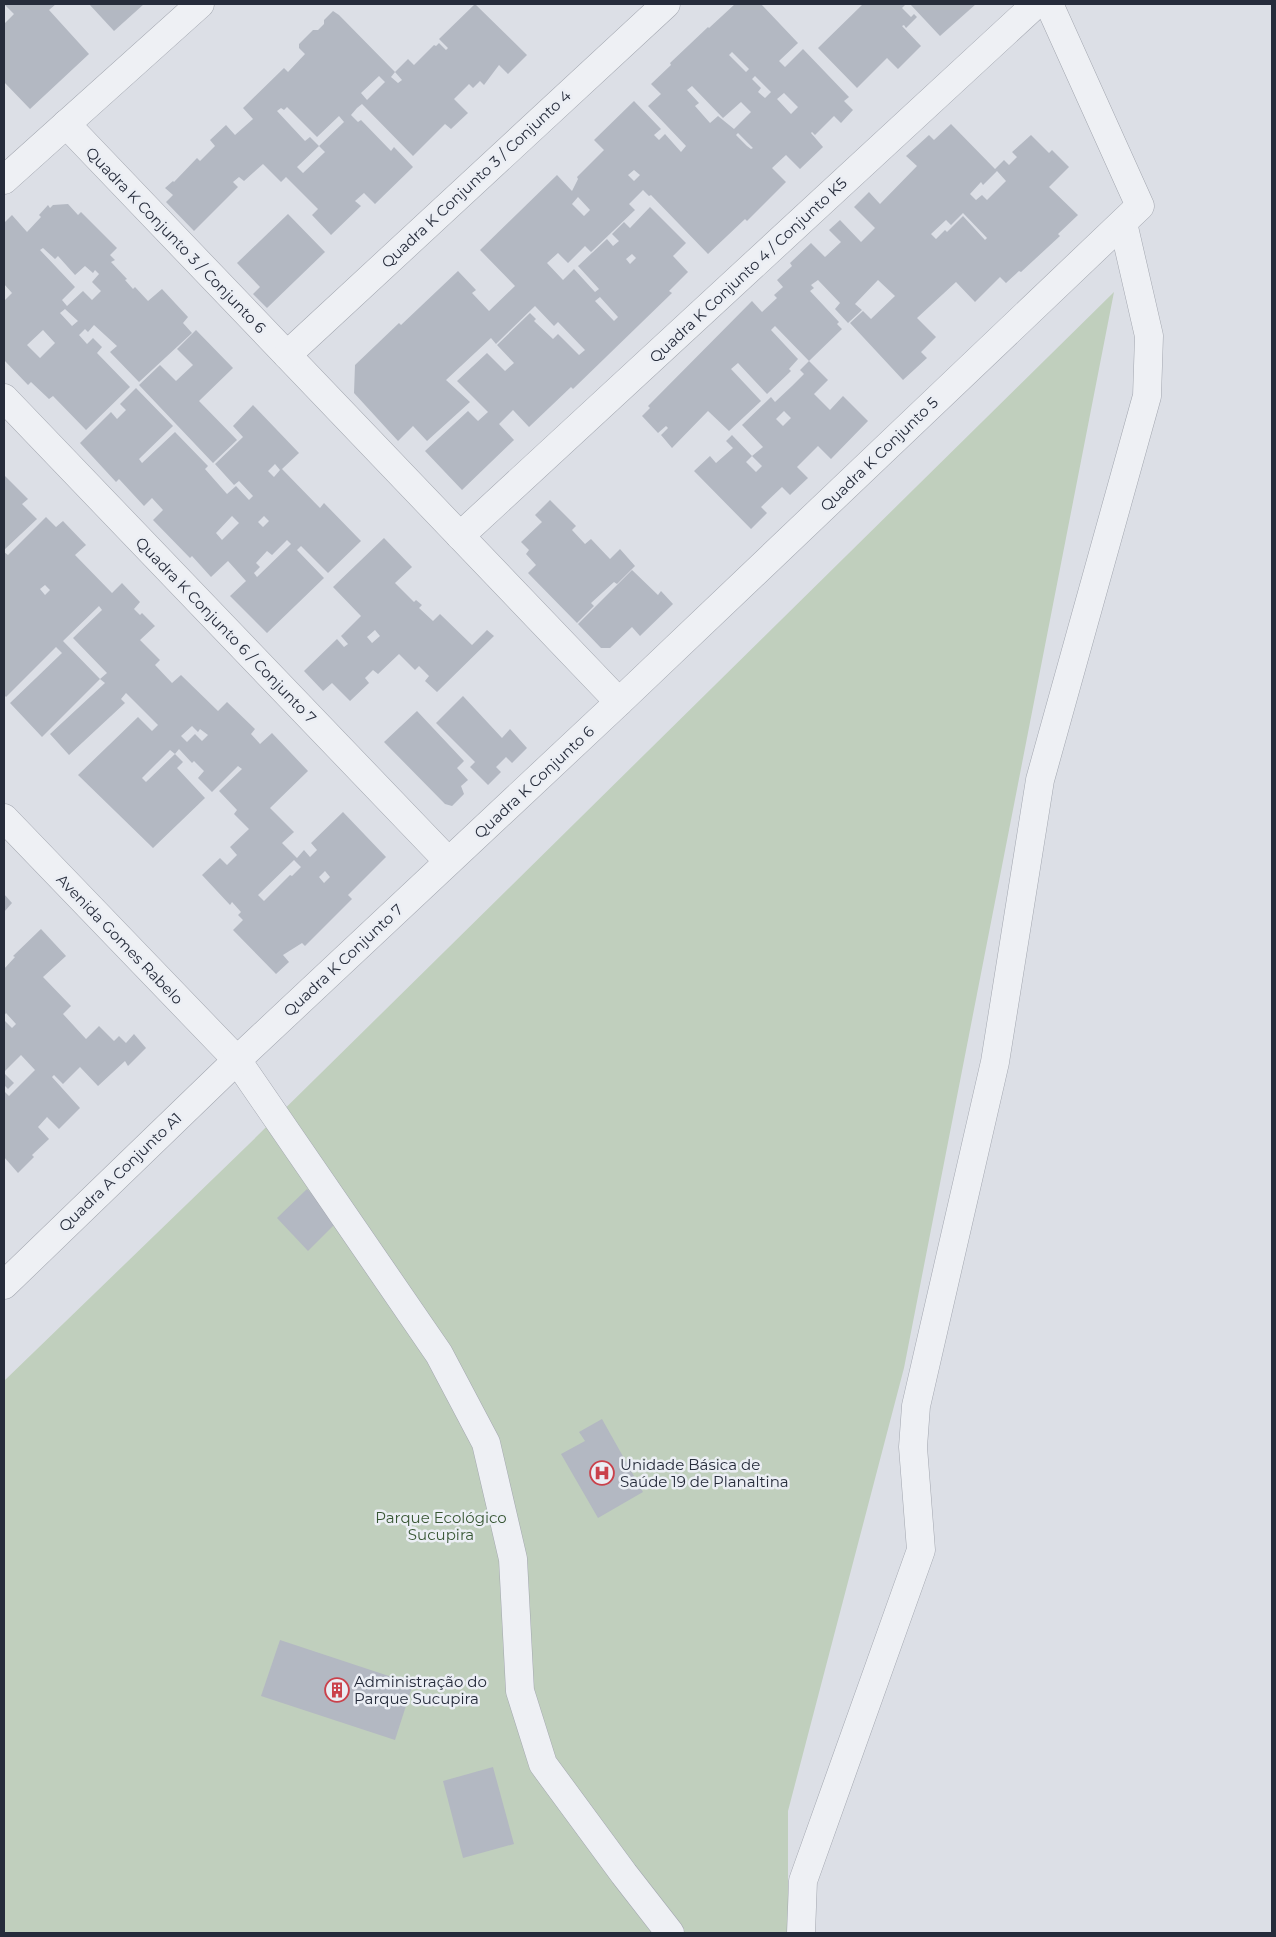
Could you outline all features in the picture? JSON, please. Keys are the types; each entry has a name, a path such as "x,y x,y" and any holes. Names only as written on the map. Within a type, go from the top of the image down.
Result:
{"street":[{"path":"4,180 200,4"},
{"name":"Quadra K Conjunto 3 / Conjunto 4","path":"287,355 666,4"},
{"name":"Quadra K Conjunto 4 / Conjunto K5","path":"460,536 1036,4"},
{"path":"801,1933 803,1881 921,1550 913,1446 916,1406 995,1062 1040,780 1147,396 1149,336 1131,214 1049,4"},
{"name":"Quadra K Conjunto 3 / Conjunto 6","path":"66,124 619,702"},
{"name":"Quadra K Conjunto 5","path":"619,702 1131,214"},
{"name":"Quadra K Conjunto 6 / Conjunto 7","path":"4,398 448,861"},
{"name":"Quadra K Conjunto 6","path":"448,861 619,702"},
{"name":"Avenida Gomes Rabelo","path":"4,818 237,1060 439,1354 486,1443 513,1559 520,1691 543,1764 670,1933"},
{"name":"Quadra K Conjunto 7","path":"237,1060 448,861"},
{"name":"Quadra A Conjunto A1","path":"4,1285 237,1060"}],"green space":[{"name":"Parque Ecológico Sucupira","path":"1114,292 904,1368 788,1811 788,1933 4,1933 4,1381 247,1146"}],"building":[{"path":"4,4 56,4 49,10 89,54 30,109 4,82 4,24 14,14"},
{"path":"89,4 144,4 114,31"},
{"path":"475,4 527,55 508,74 499,65 484,85 480,81 473,88 469,84 454,99 468,113 451,129 445,124 413,156 362,104 357,108 351,115 358,122 361,120 391,151 394,147 413,167 375,204 364,193 355,201 361,206 331,235 312,215 318,209 286,177 281,182 263,164 244,181 239,177 233,182 238,187 194,231 166,202 173,195 165,188 174,182 197,158 200,161 215,146 210,140 226,125 235,135 253,119 243,108 284,68 288,72 305,54 299,48 299,44 313,30 318,30 333,11 395,72 408,59 414,65 434,45 436,46 439,43 446,50 448,48 439,39","holes":["395,72 402,80 398,83 391,77","379,76 385,82 367,100 361,93","287,107 317,137 339,116 344,122 319,146 310,137 305,141 277,111 281,108 284,110","319,146 325,152 303,173 297,167"]},
{"path":"735,4 761,4 798,43 779,61 785,67 803,49 849,97 844,101 853,110 841,123 834,116 815,135 811,133 823,147 800,169 786,155 772,168 786,182 747,221 745,219 708,254 651,195 649,196 643,190 629,204 635,210 591,252 585,246 568,263 558,253 547,263 563,280 574,269 595,292 599,289 578,266 607,239 613,246 619,241 612,234 624,222 630,228 650,207 686,243 673,256 688,272 669,291 672,293 573,389 571,387 529,427 513,410 499,424 514,440 462,490 425,451 468,411 478,421 488,412 457,381 487,353 505,371 514,363 497,345 530,313 536,319 534,321 553,339 558,334 579,355 585,350 558,322 554,326 535,306 496,344 491,338 446,380 470,402 427,441 413,426 398,441 354,393 355,365 458,271 476,290 472,293 489,311 515,286 480,250 557,175 572,191 578,179 577,177 604,150 594,140 634,101 661,129 654,135 659,140 665,134 681,152 686,146 648,106 661,94 651,84 671,65 670,63","holes":["732,52 749,69 746,72 729,55","755,76 771,92 765,98 758,92 761,88 752,79","692,86 723,118 741,102 751,112 734,129 718,116 710,123 695,106 699,103 687,90","784,93 798,107 791,114 777,99","738,133 753,148 751,149 736,135","634,170 640,175 634,181 628,175","578,197 590,210 584,216 572,204","632,254 636,258 630,264 626,259","600,297 618,317 614,321 595,301"]},
{"path":"863,4 906,4 902,8 911,17 914,14 917,17 906,28 904,25 902,26 921,46 898,69 887,58 857,88 818,48"},
{"path":"910,4 976,4 940,36"},
{"path":"951,124 995,169 1004,160 1009,165 1017,157 1012,152 1031,135 1049,153 1052,150 1069,167 1049,187 1078,215 1058,234 1060,236 1021,272 1019,271 1006,283 1000,277 975,302 956,282 917,318 936,337 921,352 927,358 903,380 850,323 863,311 871,319 895,296 878,280 855,304 862,310 848,323 835,309 840,303 818,280 811,285 814,288 810,291 839,322 837,324 842,329 809,361 775,326 771,330 798,359 789,369 791,371 767,394 738,363 731,369 761,401 729,431 708,411 672,448 661,435 668,428 666,426 658,433 642,416 650,408 648,406 752,301 762,312 777,298 774,295 783,287 777,280 792,266 790,263 811,243 825,257 841,242 829,230 840,220 861,242 875,228 854,207 869,192 880,204 917,166 906,156 929,135 934,140","holes":["997,171 1006,181 987,200 982,195 976,200 970,194 981,182 983,185","963,213 987,238 985,240 963,216 947,232 945,230 936,239 931,234 946,220 951,225"]},
{"path":"68,204 78,215 81,212 117,248 110,255 115,260 111,262 127,279 125,280 133,289 135,287 148,301 162,289 188,317 183,323 192,333 139,382 110,352 117,346 94,325 88,332 85,329 79,335 87,344 93,338 102,347 97,353 130,387 86,430 53,396 49,399 31,382 28,385 4,360 4,301 12,293 4,284 4,223 12,215 27,232 41,217 39,215 48,205 50,208 53,205","holes":["43,248 55,259 58,256 75,275 85,266 93,273 95,270 99,274 92,282 101,291 92,300 83,291 67,306 62,300 75,287 40,250","65,309 78,321 72,326 60,313","43,330 55,343 40,358 27,345"]},
{"path":"288,214 325,252 267,308 253,294 260,287 237,263"},
{"path":"196,330 233,368 199,401 237,440 213,463 139,385 160,365 176,381 193,365 177,349"},
{"path":"809,361 828,380 814,394 830,410 843,396 868,421 831,459 818,446 797,467 808,478 790,495 782,487 761,507 767,513 751,529 694,471 710,456 716,463 733,448 726,441 732,435 752,456 763,447 742,425 771,397 775,402 792,386 804,374 800,370","holes":["784,411 791,418 783,426 776,419","752,456 762,466 756,472 746,462"]},
{"path":"136,388 173,426 139,459 142,463 175,432 208,466 205,469 227,494 236,486 249,500 253,496 239,481 234,485 215,464 243,437 233,426 253,405 299,453 282,469 320,508 324,503 361,541 328,573 301,546 297,550 324,578 267,633 230,596 246,581 228,561 211,577 192,556 190,558 153,520 163,510 152,498 144,506 119,479 116,482 80,443 111,412 117,419 126,410 120,404","holes":["275,464 280,470 274,477 268,471","232,516 239,523 222,540 216,533","264,516 269,521 263,527 258,522","287,540 291,544 257,577 254,573 260,567 256,563 267,551 272,555"]},
{"path":"4,475 28,499 22,504 37,519 4,550"},
{"path":"550,500 576,526 572,530 585,544 591,539 610,559 620,549 635,566 617,584 614,582 591,603 594,606 577,623 528,573 536,565 526,554 529,550 521,542 542,522 535,515"},
{"path":"46,517 56,527 63,521 86,545 75,555 112,593 122,583 140,602 134,609 140,615 142,613 155,626 140,640 160,660 155,665 172,683 181,675 218,711 227,702 255,729 251,734 260,744 272,733 308,771 270,808 294,832 282,843 297,858 304,850 310,857 317,850 311,843 343,812 386,857 348,895 352,899 305,946 302,943 283,955 289,962 276,974 233,930 243,920 238,915 241,912 232,902 230,905 202,875 220,858 227,865 237,855 230,847 249,829 234,814 237,810 219,791 242,769 238,766 212,792 198,778 204,771 194,761 192,763 179,749 175,754 183,762 177,768 205,798 153,848 78,775 138,717 152,731 158,725 126,693 121,699 125,703 69,755 50,734 105,683 100,679 42,737 10,703 62,653 56,647 6,697 4,695 4,552 8,555","holes":["45,585 50,590 45,595 40,589","99,606 102,610 73,638 107,673 100,679 63,641","192,726 198,732 200,729 208,735 202,741 195,734 187,742 181,736","170,750 175,754 146,782 142,778","294,860 301,867 292,876 290,875 264,901 258,895","325,871 330,877 324,883 319,877"]},
{"path":"384,538 412,567 395,583 414,602 416,600 422,605 419,608 433,621 440,614 472,645 487,630 494,636 437,692 425,681 429,676 419,666 415,670 399,654 378,674 373,670 365,678 369,683 350,701 332,683 323,691 304,671 337,639 344,647 348,644 341,636 361,616 333,587","holes":["375,630 380,636 372,643 367,637"]},
{"path":"632,570 658,595 661,591 673,604 640,636 632,627 610,648 601,648 578,624"},
{"path":"463,696 502,738 510,729 527,748 512,763 506,757 496,767 501,772 488,785 470,767 475,762 436,723"},
{"path":"417,711 464,761 457,768 468,780 461,786 464,794 452,806 445,804 384,742"},
{"path":"4,894 12,903 4,912"},
{"path":"41,929 66,956 43,977 71,1006 63,1014 86,1039 99,1026 114,1041 119,1036 126,1043 134,1034 146,1048 128,1066 125,1061 98,1086 80,1067 63,1084 54,1075 52,1077 80,1108 59,1129 47,1117 38,1127 49,1139 32,1155 34,1157 18,1173 4,1157 4,1091 9,1096 35,1070 21,1055 4,1072 4,1020 12,1028 16,1024 6,1013 4,1016 4,969 15,957 13,956"},
{"path":"4,1073 14,1083 8,1089 4,1085"},
{"path":"307,1189 338,1221 308,1251 277,1218"},
{"name":"Unidade Básica de Saúde 19 de Planaltina","path":"602,1419 643,1492 598,1518 561,1454 585,1441 579,1432"},
{"name":"Administração do Parque Sucupira","path":"280,1640 413,1684 395,1740 261,1696"},
{"path":"493,1767 514,1844 463,1858 443,1781"}],"place":[{"name":"Unidade Básica de Saúde 19 de Planaltina","path":"602,1473"},
{"name":"Administração do Parque Sucupira","path":"337,1690"}]}
